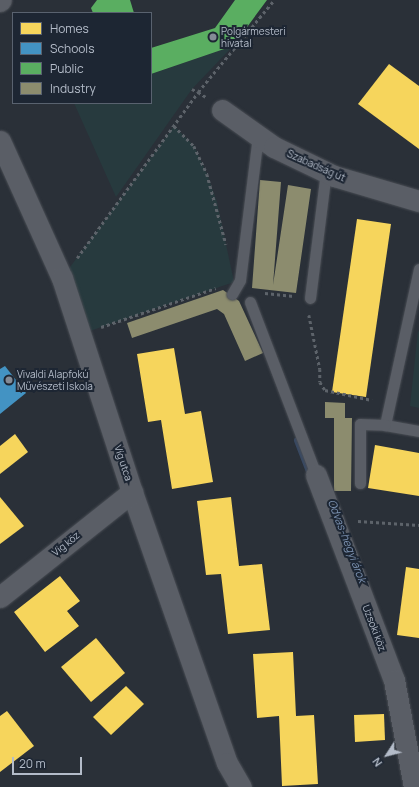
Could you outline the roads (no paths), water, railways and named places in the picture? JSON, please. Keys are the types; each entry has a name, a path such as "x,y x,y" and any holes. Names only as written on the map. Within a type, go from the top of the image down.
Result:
{"street":[{"name":"Szabadság út","path":"222,110 274,146 326,172 419,201"},
{"name":"Víg utca","path":"0,141 62,278 132,492 228,763 241,787"},
{"name":"Uzsoki köz","path":"316,475 394,680 414,787"},
{"name":"Víg köz","path":"0,597 132,492"}],"lane":[{"path":"232,294 240,280 258,135"},
{"path":"310,298 326,172"},
{"path":"385,425 419,269"},
{"path":"250,302 316,475"},
{"path":"360,483 360,424 385,425 419,431"}],"waterway":[{"name":"Odvas-hegyi árok","path":"297,440 311,477"}],"place":[{"name":"Polgármesteri hivatal","path":"213,37"},
{"name":"Vivaldi Alapfokú Művészeti Iskola","path":"9,380"}]}
